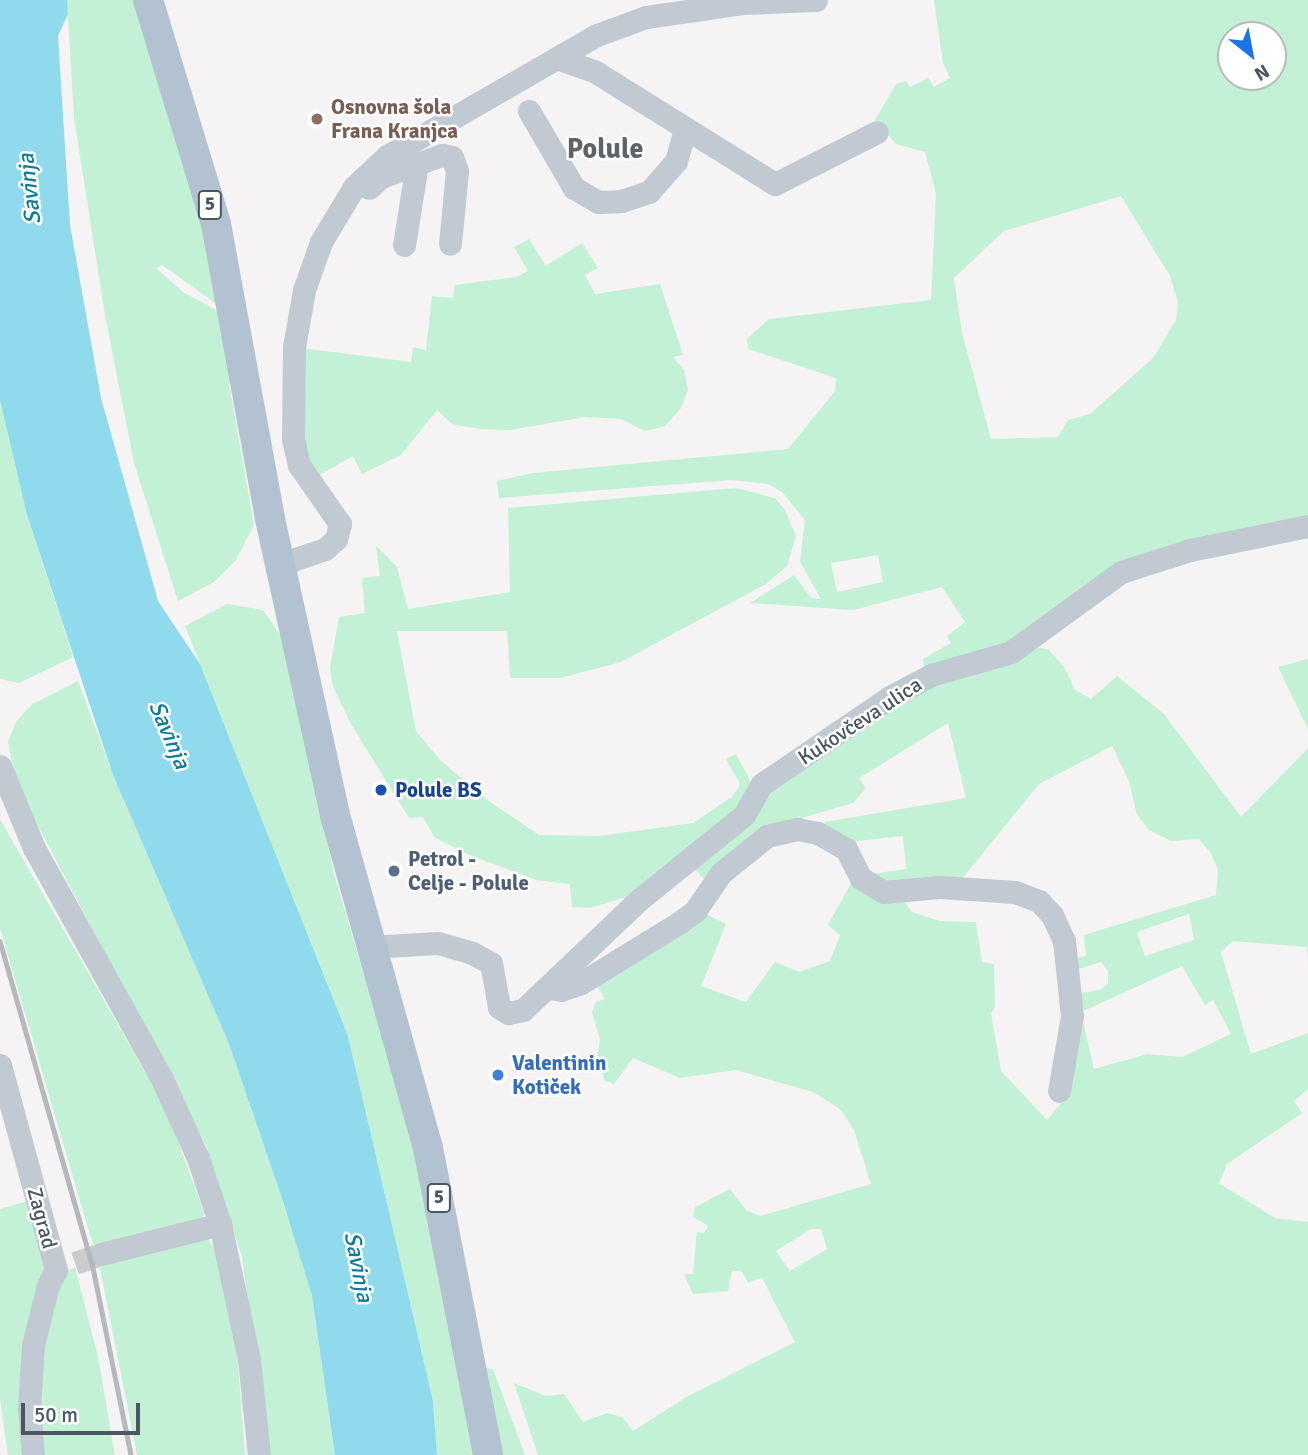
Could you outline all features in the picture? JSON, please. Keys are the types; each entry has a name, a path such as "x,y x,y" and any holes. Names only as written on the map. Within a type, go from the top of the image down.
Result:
{"main road":[{"name":"5","path":"148,0 216,224 281,564 335,814 369,947 428,1148 474,1365 488,1455"}],"street":[{"path":"281,564 325,549 336,539 340,524 299,465 293,439 298,316 321,242 354,187 387,156 597,35 646,17 741,3 817,0"},
{"path":"559,59 594,71 775,184 877,132"},
{"path":"528,111 575,188 598,202 621,201 649,192 676,161 685,130"},
{"path":"321,242 345,222 364,192 381,177 442,155 452,158 457,171 450,244"},
{"path":"404,245 417,164"},
{"name":"Kukovčeva ulica","path":"369,947 438,943 491,963 499,1007 508,1013 523,1010 640,899 744,815 762,784 890,697 931,676 1011,652 1121,572 1190,550 1308,526"},
{"path":"0,766 34,848 162,1079 198,1158 220,1224 248,1359 258,1455"},
{"name":"Kukovčeva ulica","path":"549,988 561,990 592,977 680,922 695,911 722,873 767,836 797,829 818,833 846,849 862,878 883,892 940,887 1015,892 1046,908 1064,941 1069,970 1072,1016 1059,1091"},
{"name":"Zagrad","path":"0,1065 66,1267 48,1285 33,1345 29,1409 33,1455"},
{"path":"101,1254 220,1224"}],"green space":[{"path":"67,0 136,0 199,193 218,305 162,265 156,268 183,292 229,317 233,356 229,384 254,525 236,560 214,582 178,601 134,463 105,315 74,118"},
{"path":"934,0 1308,0 1308,521 1190,545 1019,641 925,672 923,659 951,643 947,636 965,622 942,587 853,610 750,603 794,575 811,598 821,599 800,562 805,520 782,492 768,484 731,480 499,498 497,481 533,473 788,449 835,391 836,378 748,349 747,339 769,319 931,300 936,193 925,152 896,144 875,120 896,84 906,81 910,87 928,78 934,87 950,78 943,63","holes":["1121,196 1170,276 1178,302 1176,320 1153,358 1090,414 1068,420 1058,437 991,439 962,333 954,278 1004,231","878,555 883,582 837,592 831,563"]},
{"path":"529,239 546,266 582,243 598,268 585,275 595,294 660,284 683,355 673,357 684,370 688,390 681,408 665,426 645,431 621,419 585,417 510,430 480,429 452,424 437,410 401,455 362,474 353,456 316,477 304,458 302,348 411,362 413,347 426,350 432,296 453,298 455,285 516,277 528,271 514,247"},
{"path":"0,400 27,515 73,657 19,683 0,679"},
{"path":"736,488 775,498 785,510 796,536 787,566 766,584 621,662 560,678 510,678 507,631 397,631 416,731 440,760 490,802 539,835 599,836 693,823 733,796 740,784 726,759 736,754 753,786 747,801 628,902 623,898 590,908 572,907 570,884 536,880 467,854 434,837 423,817 409,818 351,724 333,687 330,668 339,617 365,613 362,578 380,576 376,546 397,567 408,609 510,592 508,508"},
{"path":"227,604 263,610 281,636 335,878 416,1148 474,1455 437,1455 433,1401 348,1036 185,626"},
{"path":"1028,645 1049,650 1064,667 1075,690 1091,699 1117,676 1164,714 1241,817 1308,748 1308,965 1307,947 1233,941 1221,952 1251,1054 1308,1033 1308,1089 1294,1101 1302,1113 1227,1164 1219,1183 1275,1218 1308,1222 1308,1455 538,1455 514,1383 546,1396 564,1394 583,1422 607,1413 622,1417 633,1431 688,1396 795,1342 762,1278 748,1283 742,1271 732,1271 728,1291 693,1294 684,1274 693,1274 697,1232 704,1233 708,1226 693,1217 695,1207 730,1189 746,1210 760,1216 871,1184 854,1130 840,1109 813,1092 736,1070 680,1078 633,1058 614,1084 605,1081 597,1057 600,1040 592,1012 596,1002 605,999 595,982 702,912 726,924 701,986 746,1002 775,962 799,972 830,961 840,935 828,925 855,876 899,895 912,912 940,921 976,922 982,962 994,964 995,1007 991,1013 1001,1071 1047,1120 1067,1096 1073,994 1100,990 1108,984 1108,971 1101,962 1072,971 1071,959 1086,956 1084,935 1216,895 1218,869 1210,852 1199,839 1171,841 1149,830 1137,815 1129,781 1112,746 1039,784 957,885 909,888 864,875 906,869 903,836 847,842 832,835 825,822 966,798 948,723 859,778 866,788 853,803 805,817 706,881 693,867 761,799 894,700","holes":["1189,914 1194,940 1145,956 1137,932","1182,966 1205,1005 1213,1000 1231,1034 1182,1057 1147,1054 1094,1069 1081,1012","811,1229 821,1229 827,1249 790,1271 776,1251"]},
{"path":"1308,659 1308,729 1278,667"},
{"path":"78,681 113,775 229,1044 282,1198 312,1296 335,1455 270,1455 242,1257 207,1147 16,784 8,742 16,722 31,705"},
{"path":"0,819 164,1105 205,1214 199,1221 95,1252 0,928"},
{"path":"32,1200 45,1275 28,1455 8,1455 0,1399 0,1209"},
{"path":"199,1238 209,1240 215,1250 237,1352 245,1455 137,1455 99,1263"},
{"path":"75,1267 98,1357 115,1455 38,1455 41,1323 65,1272"},
{"path":"486,1368 493,1369 525,1455 501,1455"}],"water":[{"name":"Savinja","path":"0,0 67,0 68,14 58,36 70,225 101,398 158,601 200,664 348,1036 433,1401 437,1455 335,1455 312,1296 282,1198 229,1044 113,775 27,515 0,400"}],"tunnel":[{"path":"75,1263 101,1254"}],"railway":[{"path":"0,941 92,1263 131,1455"}],"place":[{"name":"Osnovna šola Frana Kranjca","path":"317,119"},
{"name":"Polule BS","path":"381,790"},
{"name":"Petrol - Celje - Polule","path":"394,871"},
{"name":"Valentinin Kotiček","path":"498,1075"}],"district":[{"name":"Polule","path":"605,149"}]}
